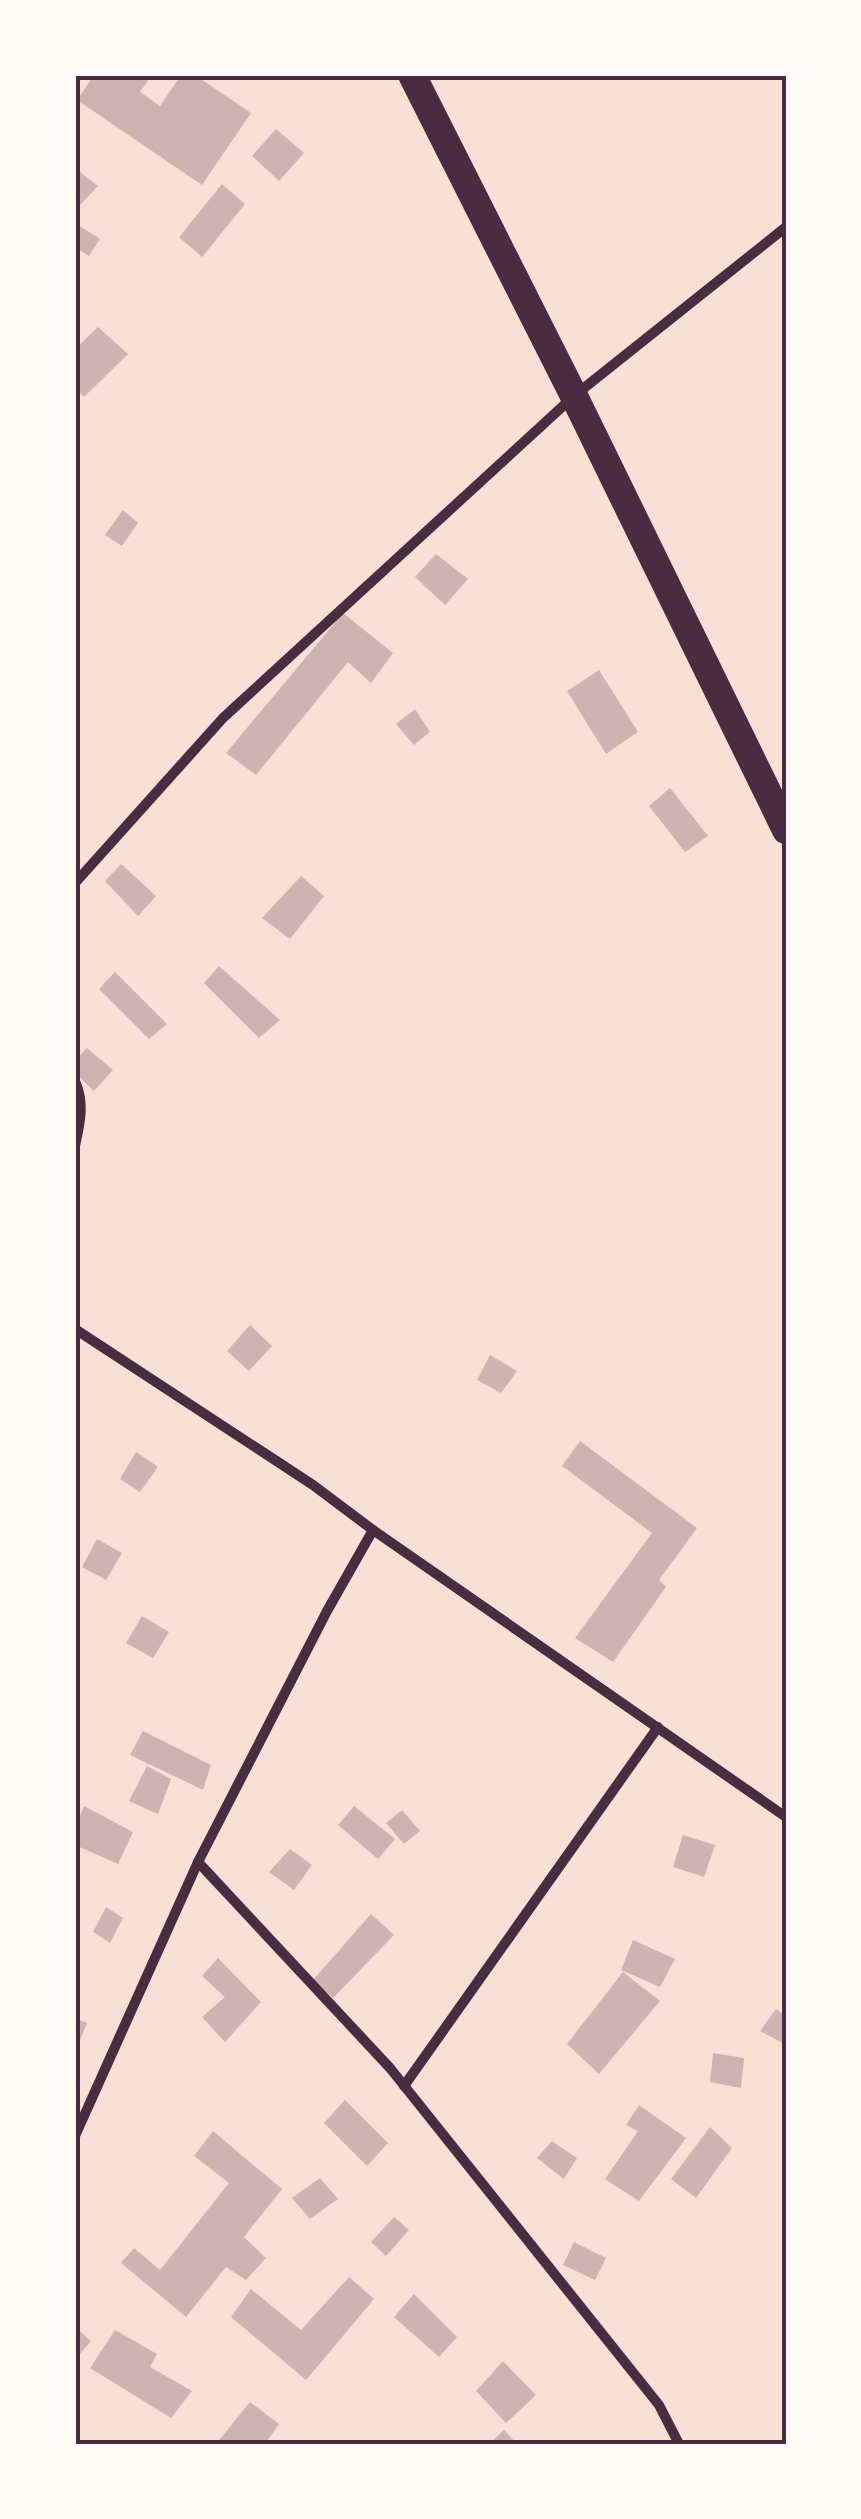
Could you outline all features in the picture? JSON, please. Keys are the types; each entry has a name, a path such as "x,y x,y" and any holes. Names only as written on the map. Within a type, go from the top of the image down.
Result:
{"highway":[{"path":"419,82 786,830"}],"street":[{"path":"75,883 223,718 574,396 786,227"},
{"path":"75,1081 81,1095 82,1117 75,1146"},
{"path":"75,1328 314,1485 786,1817"},
{"path":"75,2136 198,1862 326,1611 373,1530"},
{"path":"404,2086 658,1728"},
{"path":"198,1862 404,2086 658,2405 678,2444"}],"building":[{"path":"94,75 152,75 140,92 160,106 181,75 195,75 251,113 202,185 77,100"},
{"path":"276,129 304,153 279,181 252,156"},
{"path":"75,168 98,186 77,208 75,206"},
{"path":"222,184 245,204 202,257 179,237"},
{"path":"80,226 100,239 89,256 75,247 75,234"},
{"path":"98,327 128,354 84,397 75,388 75,349"},
{"path":"123,510 138,523 122,546 105,535"},
{"path":"436,554 468,579 445,605 415,577"},
{"path":"343,613 393,653 371,683 348,662 256,775 226,753"},
{"path":"599,670 638,732 606,754 567,691"},
{"path":"415,709 430,732 414,745 396,724"},
{"path":"670,788 708,836 685,852 649,806"},
{"path":"121,864 156,896 138,916 105,881"},
{"path":"301,876 324,896 290,939 262,918"},
{"path":"219,966 280,1020 259,1038 204,983"},
{"path":"115,972 167,1024 149,1039 99,989"},
{"path":"87,1048 113,1070 94,1091 75,1073 75,1061"},
{"path":"250,1325 272,1346 249,1371 227,1351"},
{"path":"490,1355 517,1371 501,1393 477,1380"},
{"path":"580,1441 697,1528 659,1580 666,1587 613,1662 575,1638 652,1533 562,1466"},
{"path":"136,1452 158,1467 140,1492 120,1479"},
{"path":"97,1539 122,1553 106,1580 82,1567"},
{"path":"142,1616 169,1632 153,1658 126,1643"},
{"path":"143,1731 211,1765 203,1790 130,1755"},
{"path":"147,1766 171,1779 158,1814 129,1801"},
{"path":"84,1806 133,1832 118,1864 75,1845 75,1828"},
{"path":"354,1806 395,1839 378,1859 338,1825"},
{"path":"402,1810 420,1831 404,1844 386,1823"},
{"path":"683,1835 715,1845 704,1877 673,1867"},
{"path":"290,1849 312,1865 294,1890 269,1872"},
{"path":"106,1907 123,1918 110,1943 93,1932"},
{"path":"371,1914 394,1935 333,1998 313,1980"},
{"path":"633,1940 675,1959 660,1987 621,1970"},
{"path":"218,1958 261,2002 225,2042 202,2017 225,1997 202,1976"},
{"path":"623,1972 660,2001 599,2074 567,2044"},
{"path":"776,2009 786,2016 784,2044 760,2031"},
{"path":"75,2018 87,2023 75,2052"},
{"path":"713,2053 744,2058 741,2088 710,2082"},
{"path":"345,2100 388,2143 367,2166 324,2123"},
{"path":"639,2105 686,2138 639,2201 605,2179 638,2131 626,2125"},
{"path":"710,2127 732,2148 696,2198 671,2179"},
{"path":"213,2131 282,2189 244,2237 266,2258 246,2280 226,2267 186,2317 121,2263 134,2248 160,2270 229,2183 194,2156"},
{"path":"552,2141 577,2158 564,2179 537,2158"},
{"path":"320,2178 338,2199 310,2219 292,2198"},
{"path":"394,2217 409,2230 386,2256 371,2242"},
{"path":"574,2242 606,2258 595,2280 563,2265"},
{"path":"349,2277 374,2299 306,2380 231,2317 251,2289 301,2330"},
{"path":"414,2294 457,2337 439,2357 394,2317"},
{"path":"75,2327 91,2341 78,2356 75,2354"},
{"path":"115,2330 157,2354 150,2367 192,2391 171,2418 90,2368"},
{"path":"503,2361 536,2395 506,2423 476,2391"},
{"path":"250,2402 279,2424 265,2444 216,2444"},
{"path":"504,2430 517,2444 489,2444"}]}
